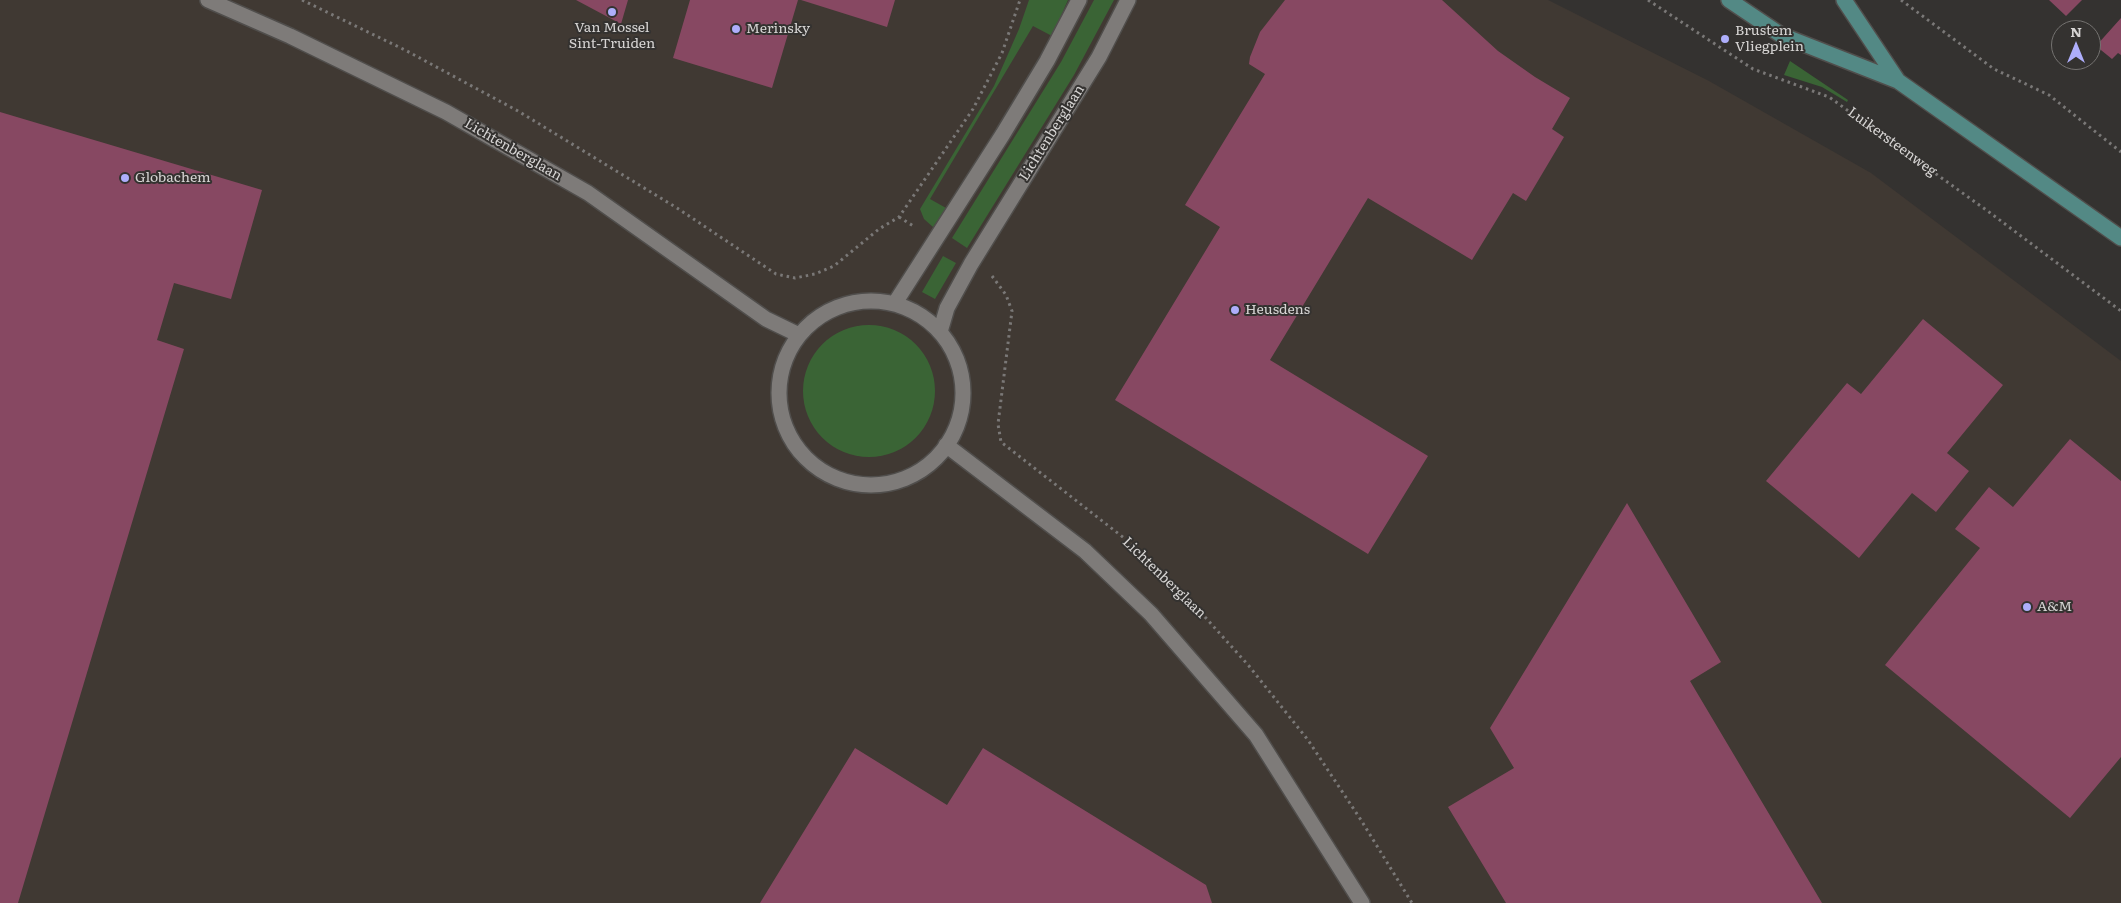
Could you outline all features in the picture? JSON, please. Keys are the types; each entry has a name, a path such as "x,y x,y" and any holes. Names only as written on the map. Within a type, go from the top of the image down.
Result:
{"main road":[{"path":"1729,0 1781,35 1898,81 2121,238"},
{"path":"1844,0 1898,81"}],"street":[{"name":"Lichtenberglaan","path":"208,0 290,36 463,122 588,193 766,318 799,335"},
{"path":"895,303 936,241 1047,61 1079,0"},
{"name":"Lichtenberglaan","path":"940,332 948,308 971,264 1099,57 1128,0"},
{"path":"860,302 895,303 916,311 932,321 958,364 963,383 962,408 957,426 946,445 926,467 900,481 871,485 843,481 817,468 795,446 782,421 778,399 780,374 787,354 799,335 814,320 838,307 860,302"},
{"path":"946,445 1084,551 1150,614 1256,734 1362,903"}],"path":[{"path":"302,0 405,50 518,111 677,208 776,274 795,278 816,274 828,268 879,229 899,217 973,108 1002,53 1020,0"},
{"name":"Luikersteenweg","path":"1648,0 1754,69 1829,97 1989,212 2121,311"},
{"path":"1902,0 1994,69 2049,96 2121,152"},
{"path":"899,217 936,241"},
{"name":"Lichtenberglaan","path":"971,264 995,278 1006,295 1012,311 1000,392 998,424 1001,442 1124,538 1187,597 1249,666 1308,740 1362,820 1412,903"}],"shaded area":[{"path":"0,0 1548,0 1709,81 1871,173 2121,361 2121,903 0,903"}],"green space":[{"path":"1029,0 1068,0 1052,36 1033,26 930,199 946,208 933,227 924,219 920,209 994,86 1019,29"},
{"path":"1094,0 1114,0 1074,75 967,248 952,238 1061,62"},
{"path":"1790,61 1848,100 1847,102 1822,87 1784,75"},
{"path":"943,256 956,263 935,299 922,292"},
{"path":"869,325 894,330 905,336 915,345 924,355 930,366 935,391 930,416 924,427 915,437 905,446 894,452 869,457 844,452 833,446 823,437 814,427 808,416 803,391 808,366 814,355 823,345 833,336 844,330"}],"building":[{"name":"Van Mossel Sint-Truiden","path":"576,0 628,0 621,24"},
{"name":"Merinsky","path":"690,0 798,0 772,88 673,58"},
{"name":"Merinsky","path":"801,0 895,0 887,27"},
{"name":"Heusdens","path":"1285,0 1442,0 1498,51 1535,77 1570,98 1552,129 1564,137 1526,201 1513,193 1472,260 1368,198 1270,360 1428,456 1368,554 1115,400 1220,227 1185,205 1265,74 1249,64 1250,57 1260,32"},
{"path":"2049,0 2082,0 2066,16"},
{"path":"2121,18 2121,55 2118,53 2112,59 2101,50 2101,40"},
{"path":"0,112 262,190 231,299 174,283 157,340 184,349 18,903 0,903"},
{"path":"1923,319 2003,385 1947,453 1969,471 1936,512 1912,493 1859,558 1766,481 1847,383 1861,394"},
{"name":"A&M","path":"2070,439 2121,481 2121,757 2070,818 1885,665 1980,548 1955,529 1989,487 2013,507"},
{"path":"1627,503 1721,662 1690,681 1822,903 1506,903 1448,807 1514,768 1490,728"},
{"path":"855,748 947,805 983,748 1206,885 1212,903 760,903"}],"place":[{"name":"Van Mossel Sint-Truiden","path":"612,12"},
{"name":"Merinsky","path":"736,29"},
{"name":"Brustem Vliegplein","path":"1725,39"},
{"name":"Globachem","path":"125,178"},
{"name":"Heusdens","path":"1235,310"},
{"name":"A&M","path":"2027,607"}]}
